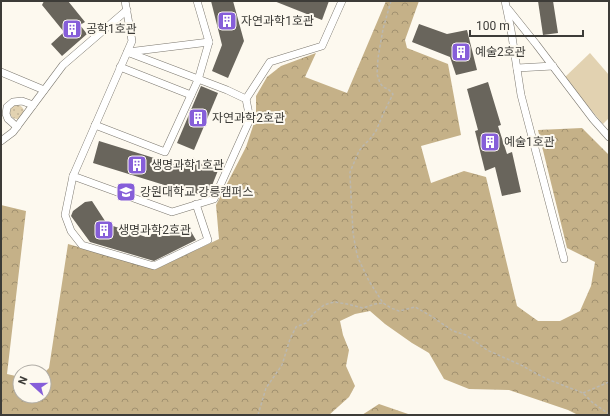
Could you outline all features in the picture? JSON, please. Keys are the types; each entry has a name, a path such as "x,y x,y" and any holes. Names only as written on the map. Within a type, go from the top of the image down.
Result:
{"lane":[{"path":"125,1 132,41 73,176 65,215 71,232 82,244 154,266 208,240 196,204"},
{"path":"95,125 165,152 198,80 209,42 197,1"},
{"path":"73,176 172,212 214,198 250,119 246,99 270,62 322,46 342,1"},
{"path":"505,4 609,137"},
{"path":"505,4 512,30 521,95 564,259"},
{"path":"1,141 13,132 63,65 127,10"},
{"path":"127,52 209,42"},
{"path":"127,52 227,90 246,99"},
{"path":"517,68 554,66"},
{"path":"120,67 191,95"},
{"path":"1,72 44,90"},
{"path":"17,127 8,119 6,114 7,107 13,102 22,101 33,106"}],"path":[{"path":"391,1 383,29 377,74 383,87 388,89 393,94 376,131 359,151 350,176 353,233 356,250 358,258 369,281 383,303 391,308 399,311 415,307 453,331 466,335 487,350 523,366 547,379 584,393 593,403 609,414"},
{"path":"258,415 266,388 282,365 290,339 296,327 306,323 314,312 330,303 335,302 363,308 383,303"},
{"path":"584,393 609,382"}],"shaded area":[{"path":"590,53 609,75 609,118 603,124 564,78"},
{"path":"17,105 22,107 24,112 22,117 17,119 12,117 10,112 12,107"}],"green space":[{"path":"386,1 419,1 405,40 407,48 448,64 461,135 421,146 431,183 464,171 486,177 517,306 538,321 560,321 580,311 591,286 595,262 567,248 538,130 582,128 609,155 609,415 578,415 568,410 509,390 469,389 444,379 429,353 385,324 370,311 355,314 340,321 343,335 349,350 346,366 355,386 349,397 329,415 1,415 1,205 26,211 7,374 12,375 12,404 52,404 52,364 50,364 68,244 156,269 219,239 216,205 246,147 256,117 256,96 267,77 281,66 316,53 305,77 347,93"},
{"path":"379,404 411,415 362,415"}],"building":[{"name":"공학1호관","path":"44,1 68,1 85,22 80,25 87,34 62,56 51,44 64,32 42,5"},
{"name":"자연과학1호관","path":"211,1 233,1 244,41 228,78 212,71 222,45"},
{"path":"274,1 329,1 322,20"},
{"path":"538,1 553,1 558,33 543,35"},
{"name":"예술2호관","path":"419,24 447,34 467,30 477,70 456,75 450,57 412,42"},
{"name":"예술1호관","path":"488,82 501,125 498,126 507,154 512,152 521,192 502,196 495,167 485,171 475,131 478,130 467,89"},
{"name":"자연과학2호관","path":"201,86 218,93 194,150 177,143"},
{"name":"생명과학1호관","path":"99,141 180,166 193,157 198,163 219,168 211,188 195,195 175,186 174,188 93,163"},
{"name":"생명과학2호관","path":"92,201 107,224 146,237 165,228 166,232 186,223 196,240 154,261 90,242 71,216 73,211 85,202"}],"place":[{"name":"자연과학1호관","path":"227,21"},
{"name":"공학1호관","path":"72,29"},
{"name":"예술2호관","path":"461,52"},
{"name":"자연과학2호관","path":"198,118"},
{"name":"예술1호관","path":"490,142"},
{"name":"생명과학1호관","path":"137,165"},
{"name":"강원대학교 강릉캠퍼스","path":"126,192"},
{"name":"생명과학2호관","path":"104,230"}]}
